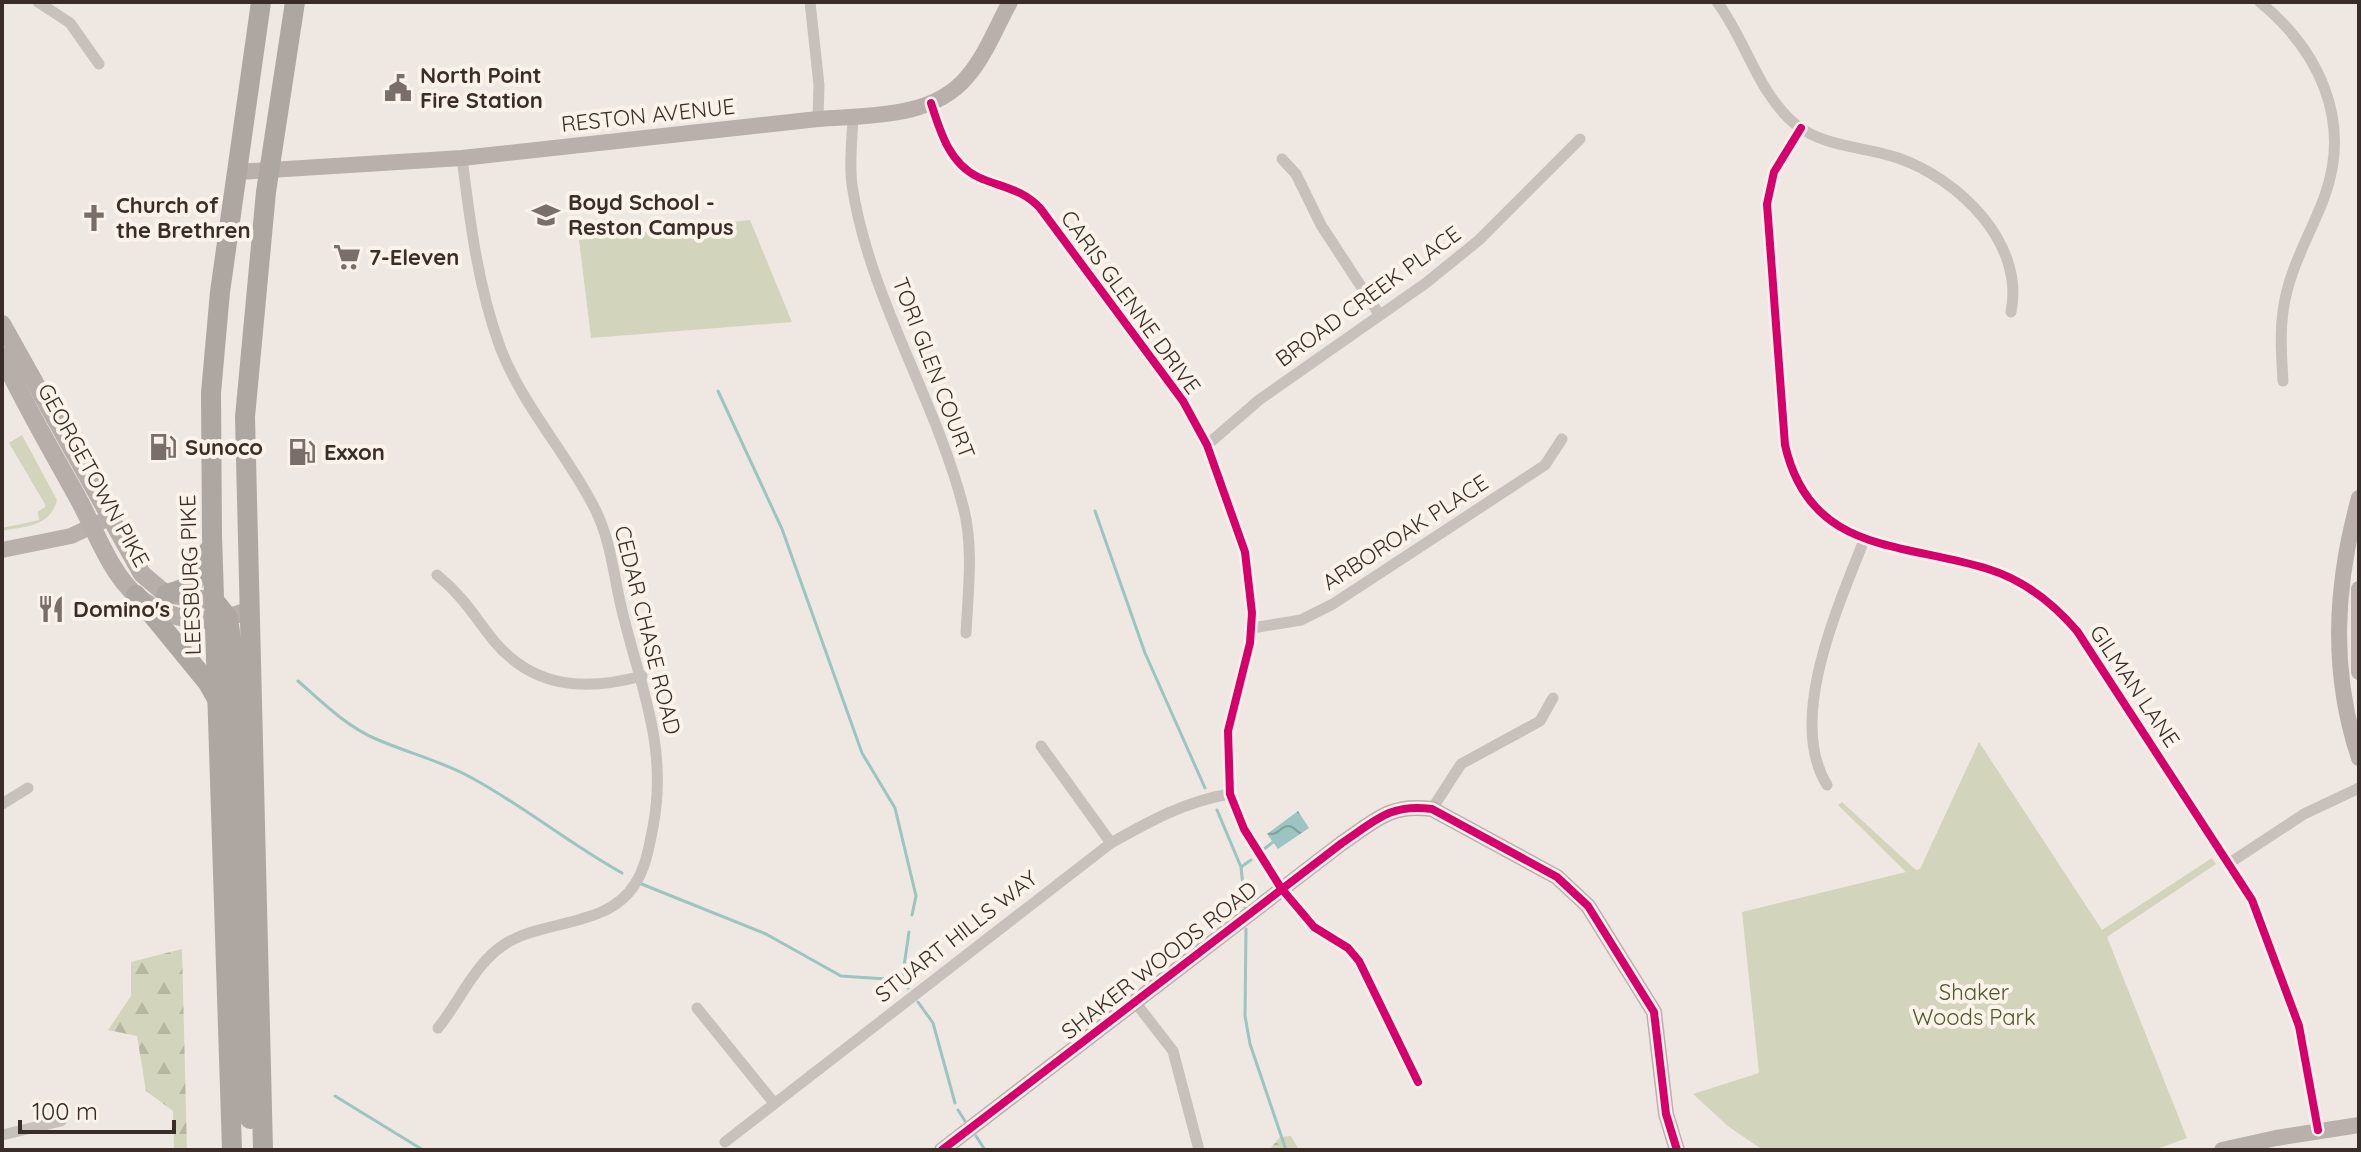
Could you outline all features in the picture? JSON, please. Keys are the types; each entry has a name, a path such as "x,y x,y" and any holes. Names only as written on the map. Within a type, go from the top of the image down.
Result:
{"highway":[{"name":"LEESBURG PIKE","path":"261,2 214,343 211,408 212,535 226,613 263,1150"},
{"name":"LEESBURG PIKE","path":"232,1150 219,702 246,390 271,169 295,2"},
{"path":"166,594 185,590 199,578 212,535"},
{"path":"136,595 208,683 219,702"},
{"path":"226,613 232,646 247,1091 254,1150"}],"main road":[{"name":"GEORGETOWN PIKE","path":"2,324 101,522 118,573 136,595 171,615 226,613"},
{"name":"GEORGETOWN PIKE","path":"2,356 101,522 142,574 166,594"},
{"path":"166,594 226,613"}],"street":[{"path":"38,2 66,19 99,64"},
{"path":"810,2 819,85 818,119"},
{"name":"RESTON AVENUE","path":"238,172 462,158 818,119 853,118 931,103 956,89 967,77 1010,2"},
{"path":"1717,2 1742,40 1771,96 1801,128 1827,141 1899,158 1929,172 1958,192 1988,225 2006,257 2013,287 2011,312"},
{"path":"2260,2 2288,27 2308,52 2327,92 2334,127 2330,179 2294,266 2284,301 2280,333 2283,381"},
{"name":"CARIS GLENNE DRIVE","path":"931,103 943,140 957,161 977,176 1015,188 1040,208 1183,401 1207,445 1245,552 1252,628 1228,731 1226,753 1230,794 1244,829 1281,888 1314,927 1348,948 1359,961 1418,1082"},
{"name":"TORI GLEN COURT","path":"853,118 852,181 858,217 896,334 964,509 969,567 966,633"},
{"name":"GILMAN LANE","path":"1801,128 1774,172 1767,204 1785,445 1795,479 1813,506 1841,528 1864,540 1986,568 2027,586 2062,613 2231,862 2252,900 2291,1000 2318,1130"},
{"name":"BROAD CREEK PLACE","path":"1207,445 1259,400 1479,240 1580,139"},
{"name":"CEDAR CHASE ROAD","path":"438,1028 486,959 506,943 602,913 633,887 648,856 658,798 657,749 642,676 621,603 612,553 595,509 542,428 511,374 500,346 484,298 462,158"},
{"path":"1282,159 1296,174 1321,225 1379,314"},
{"name":"ARBOROAK PLACE","path":"1252,628 1301,620 1333,604 1545,465 1562,439"},
{"path":"2359,498 2343,560 2338,636 2343,698 2359,758"},
{"path":"2,550 71,536 101,522"},
{"path":"1827,785 1813,752 1818,678 1825,646 1864,540"},
{"path":"437,575 464,597 509,657 528,671 548,680 587,686 608,685 642,676"},
{"path":"2359,589 2359,672"},
{"path":"1553,698 1540,721 1461,764 1432,809 1557,877 1588,906 1654,1012 1666,1114 1677,1150"},
{"path":"1041,746 1111,843"},
{"path":"2,804 28,788"},
{"path":"2231,862 2304,814 2359,788"},
{"name":"STUART HILLS WAY","path":"725,1142 1111,843 1159,815 1207,798 1230,794"},
{"name":"SHAKER WOODS ROAD","path":"942,1150 1281,888 1386,813 1412,806 1432,809"},
{"path":"1135,1002 1173,1051 1199,1150"},
{"path":"697,1008 774,1103"},
{"path":"2,1135 61,1121"},
{"path":"2222,1150 2318,1130 2359,1125"}],"green space":[{"path":"750,220 792,322 591,338 579,240"},
{"path":"22,435 57,500 49,516 36,524 2,531 2,528 39,520 38,512 46,506 9,443"},
{"name":"Shaker Woods Park","path":"1979,742 2102,930 2212,858 2216,864 2107,937 2187,1138 2154,1150 1763,1150 1729,1127 1693,1094 1759,1073 1742,912 1906,872 1838,805 1842,802 1916,870 1920,869"},
{"path":"182,949 187,1150 174,1150 173,1111 146,1091 137,1036 108,1030 131,996 131,962"},
{"path":"1291,1136 1299,1150 1269,1150 1280,1137"}],"water":[{"path":"1298,811 1309,828 1278,849 1267,834"}],"waterway":[{"path":"718,391 782,529 862,753 895,808 916,896 912,915"},
{"path":"1095,511 1145,653 1205,788"},
{"path":"298,681 365,734 472,778 622,873"},
{"path":"1217,810 1241,867 1243,887"},
{"path":"1264,849 1273,842"},
{"path":"1241,867 1251,860"},
{"path":"639,883 766,934 841,976 902,980"},
{"path":"1244,895 1245,907"},
{"path":"1246,929 1245,1016 1250,1044 1286,1150"},
{"path":"902,980 909,932"},
{"path":"902,980 908,988"},
{"path":"918,1002 933,1023 955,1103"},
{"path":"335,1096 423,1150"},
{"path":"958,1110 965,1121"},
{"path":"976,1136 985,1150"}],"cycle path":[{"path":"931,103 947,145 968,171 1026,196 1040,208 1183,401 1207,445 1245,552 1252,613 1250,643 1228,731 1230,794 1244,829 1281,888 1314,927 1348,948 1359,961 1418,1082"},
{"path":"1801,128 1774,172 1767,204 1785,445 1797,481 1815,507 1837,525 1863,538 1892,547 1955,560 2014,579 2037,593 2077,631 2252,900 2299,1026 2318,1130"},
{"path":"942,1150 1342,843 1394,811 1417,808 1432,809 1557,877 1588,906 1654,1012 1666,1114 1677,1150"}],"place":[{"name":"North Point Fire Station","path":"398,88"},
{"name":"Boyd School - Reston Campus","path":"546,215"},
{"name":"Church of the Brethren","path":"94,218"},
{"name":"7-Eleven","path":"347,257"},
{"name":"Sunoco","path":"163,447"},
{"name":"Exxon","path":"302,452"},
{"name":"Domino's","path":"51,609"}]}
